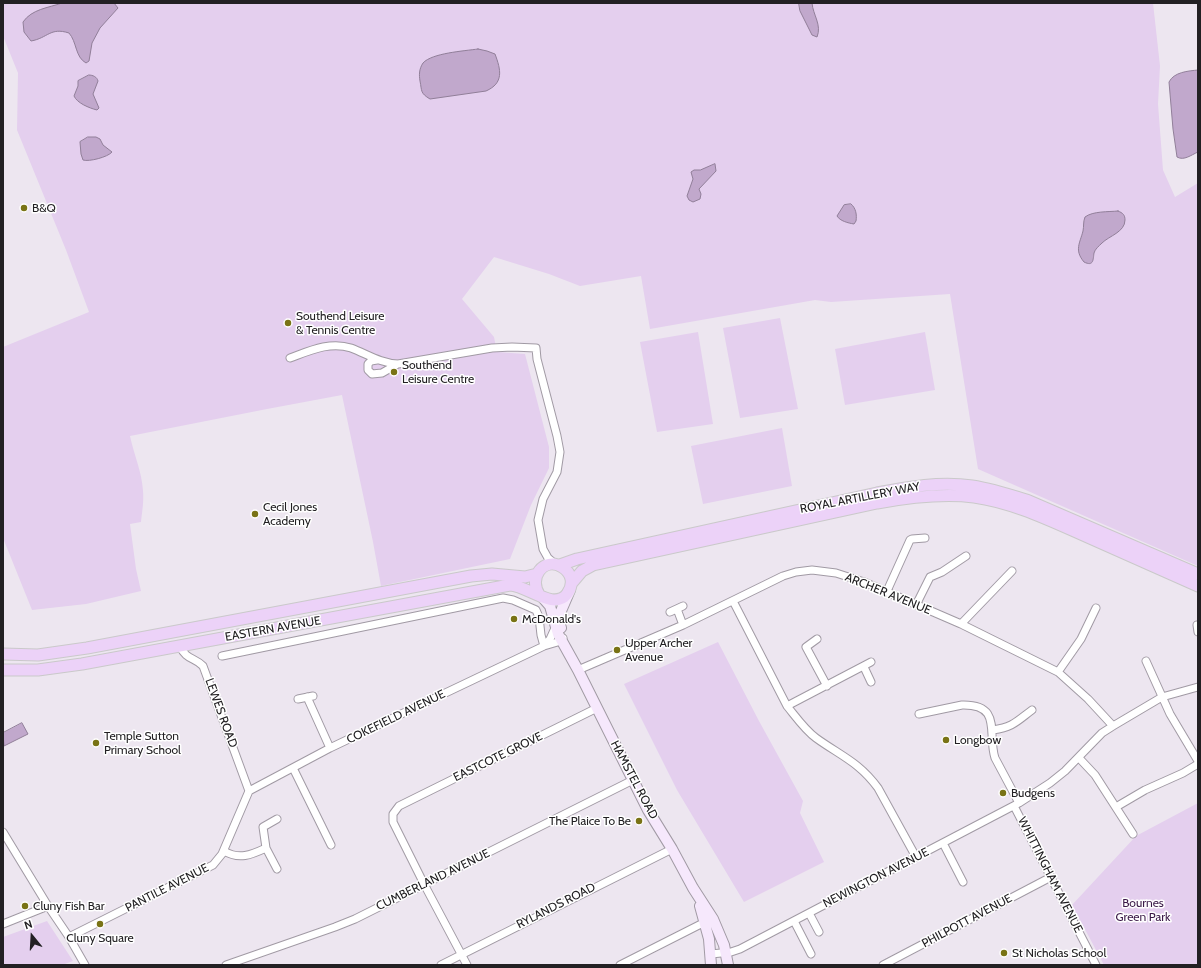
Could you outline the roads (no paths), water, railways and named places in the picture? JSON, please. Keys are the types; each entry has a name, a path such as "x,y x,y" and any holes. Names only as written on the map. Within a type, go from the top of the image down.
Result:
{"main road":[{"name":"ROYAL ARTILLERY WAY","path":"557,565 577,559 877,493 914,486 943,484 971,486 1001,492 1029,501 1198,574"},
{"name":"ROYAL ARTILLERY WAY","path":"570,587 582,571 593,565 877,503 941,495 976,497 1008,505 1052,521 1198,586"},
{"name":"EASTERN AVENUE","path":"3,654 38,654 87,648 471,576 492,574 524,577 538,572 549,565 557,565"},
{"path":"557,565 565,569 569,574 570,587"},
{"path":"538,572 535,584 542,597"},
{"name":"EASTERN AVENUE","path":"3,670 52,669 82,664 507,586 515,585 550,600 557,600 564,597 570,587"}],"street":[{"path":"290,358 328,346 337,346 351,348 377,360 398,364"},
{"path":"377,360 371,361 368,364 368,370 372,374 378,375 398,364 492,348 536,348 537,359 560,452 557,472 543,499 539,513 539,531 543,549 548,558 557,565"},
{"path":"887,591 910,540 925,538"},
{"path":"538,572 543,549"},
{"path":"916,606 930,577 942,572 966,556"},
{"name":"ARCHER AVENUE","path":"578,670 683,625 783,576 796,572 812,570 836,573 887,591 916,606 961,624 1058,672 1088,699 1113,726"},
{"path":"961,624 1012,571"},
{"path":"544,646 558,627 558,618 570,587"},
{"name":"HAMSTEL ROAD","path":"542,597 550,606 558,627 561,641 578,670 648,810 672,848 709,920 723,940 728,965"},
{"path":"222,656 503,598 513,600 536,610 539,617 544,646"},
{"path":"733,601 788,706 798,720 815,737 861,767 871,778 916,857"},
{"path":"1058,672 1082,639 1096,608"},
{"path":"676,609 683,625"},
{"name":"HAMSTEL ROAD","path":"558,627 571,648 578,670"},
{"path":"817,638 806,647 827,686"},
{"name":"COKEFIELD AVENUE","path":"249,791 330,748 544,646 561,641"},
{"name":"LEWES ROAD","path":"180,646 187,657 200,662 203,666 249,791"},
{"path":"1146,661 1170,714 1198,760"},
{"path":"788,706 871,662"},
{"path":"864,667 871,682"},
{"name":"NEWINGTON AVENUE","path":"711,954 726,953 740,949 1016,804 1050,783 1078,758 1102,733 1162,697 1198,687"},
{"path":"298,699 310,696 330,748"},
{"path":"919,714 962,705 973,706 986,713 992,723 993,730 1011,726 1032,710"},
{"name":"EASTCOTE GROVE","path":"424,884 394,822 393,814 399,806 597,708"},
{"name":"WHITTINGHAM AVENUE","path":"993,730 993,752 995,758 1051,877 1096,965"},
{"path":"1078,758 1096,775 1133,834"},
{"path":"1116,807 1145,790 1183,773 1198,764"},
{"path":"293,768 331,845"},
{"name":"CUMBERLAND AVENUE","path":"226,965 336,927 633,780"},
{"name":"PANTILE AVENUE","path":"69,937 213,865 224,851 249,791"},
{"path":"277,869 266,848 263,826 278,820"},
{"path":"3,832 48,906 69,937 84,965"},
{"name":"NEWINGTON AVENUE","path":"943,843 964,882"},
{"path":"224,851 242,857 266,848"},
{"name":"RYLANDS ROAD","path":"441,965 672,848"},
{"name":"PHILPOTT AVENUE","path":"883,965 1051,877"},
{"path":"424,884 467,965"},
{"path":"3,924 48,906"},
{"name":"NEWINGTON AVENUE","path":"809,913 819,932"},
{"path":"620,965 709,920"},
{"name":"HAMSTEL ROAD","path":"709,920 712,965"},
{"path":"794,921 811,954"}],"place":[{"name":"B&Q","path":"24,208"},
{"name":"Southend Leisure & Tennis Centre","path":"288,323"},
{"name":"Southend Leisure Centre","path":"394,372"},
{"name":"Cecil Jones Academy","path":"255,514"},
{"name":"McDonald's","path":"514,619"},
{"name":"Upper Archer Avenue","path":"617,650"},
{"name":"Longbow","path":"946,740"},
{"name":"Temple Sutton Primary School","path":"96,743"},
{"name":"Budgens","path":"1003,793"},
{"name":"The Plaice To Be","path":"639,821"},
{"name":"Cluny Fish Bar","path":"25,906"},
{"name":"Cluny Square","path":"100,924"},
{"name":"St Nicholas School","path":"1004,953"}],"park label":[{"name":"Bournes Green Park","path":"1143,910"}]}
